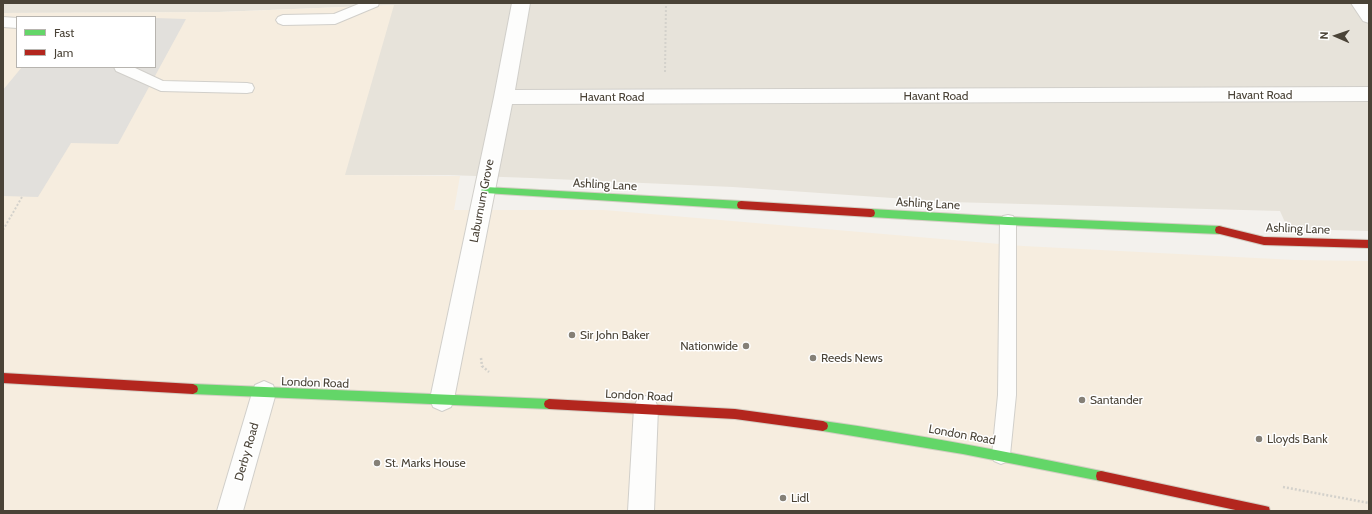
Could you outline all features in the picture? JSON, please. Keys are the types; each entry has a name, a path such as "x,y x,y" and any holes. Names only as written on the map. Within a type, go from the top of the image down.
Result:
{"main road":[{"name":"Ashling Lane","path":"485,190 1008,221 1223,230 1264,241 1369,244"},
{"name":"London Road","path":"3,378 264,393 646,408 735,414 889,435 1001,455 1265,511"}],"street":[{"name":"Laburnum Grove","path":"442,399 504,97 521,3"},
{"path":"1360,3 1369,17"},
{"name":"Havant Road","path":"504,97 1369,94"},
{"name":"Derby Road","path":"230,511 264,393"},
{"path":"641,511 646,408"}],"lane":[{"path":"283,20 335,19 373,3"},
{"path":"3,22 16,23"},
{"path":"123,68 161,86 247,88"},
{"path":"1001,455 1006,395 1008,221"}],"path":[{"path":"664,96 666,3"},
{"path":"3,230 22,197"},
{"path":"480,352 482,366 490,374"},
{"path":"1279,486 1369,503"}],"shaded area":[{"path":"3,3 1369,3 1369,231 1288,229 1280,211 950,202 733,187 531,178 448,175 344,175 393,5 219,12 3,13"},
{"path":"394,5 345,175 460,176 454,210 604,210 1023,246 1295,260 1369,261 1369,511 3,511 3,13 219,12"},
{"path":"156,18 186,19 118,144 71,143 38,197 3,196 3,90 21,68 156,68"}],"traffic: fast":[{"path":"485,190 741,205"},
{"path":"871,213 1008,221 1219,230"},
{"path":"193,389 549,404"},
{"path":"823,426 963,449 1101,476"}],"traffic: jam":[{"path":"741,205 871,213"},
{"path":"1219,230 1264,241 1369,244"},
{"path":"3,378 193,389"},
{"path":"549,404 735,414 823,426"},
{"path":"1101,476 1265,511"}],"place":[{"name":"Sir John Baker","path":"572,335"},
{"name":"Nationwide","path":"746,346"},
{"name":"Reeds News","path":"813,358"},
{"name":"Santander","path":"1082,400"},
{"name":"Lloyds Bank","path":"1259,439"},
{"name":"St. Marks House","path":"377,463"},
{"name":"Lidl","path":"783,498"}]}
